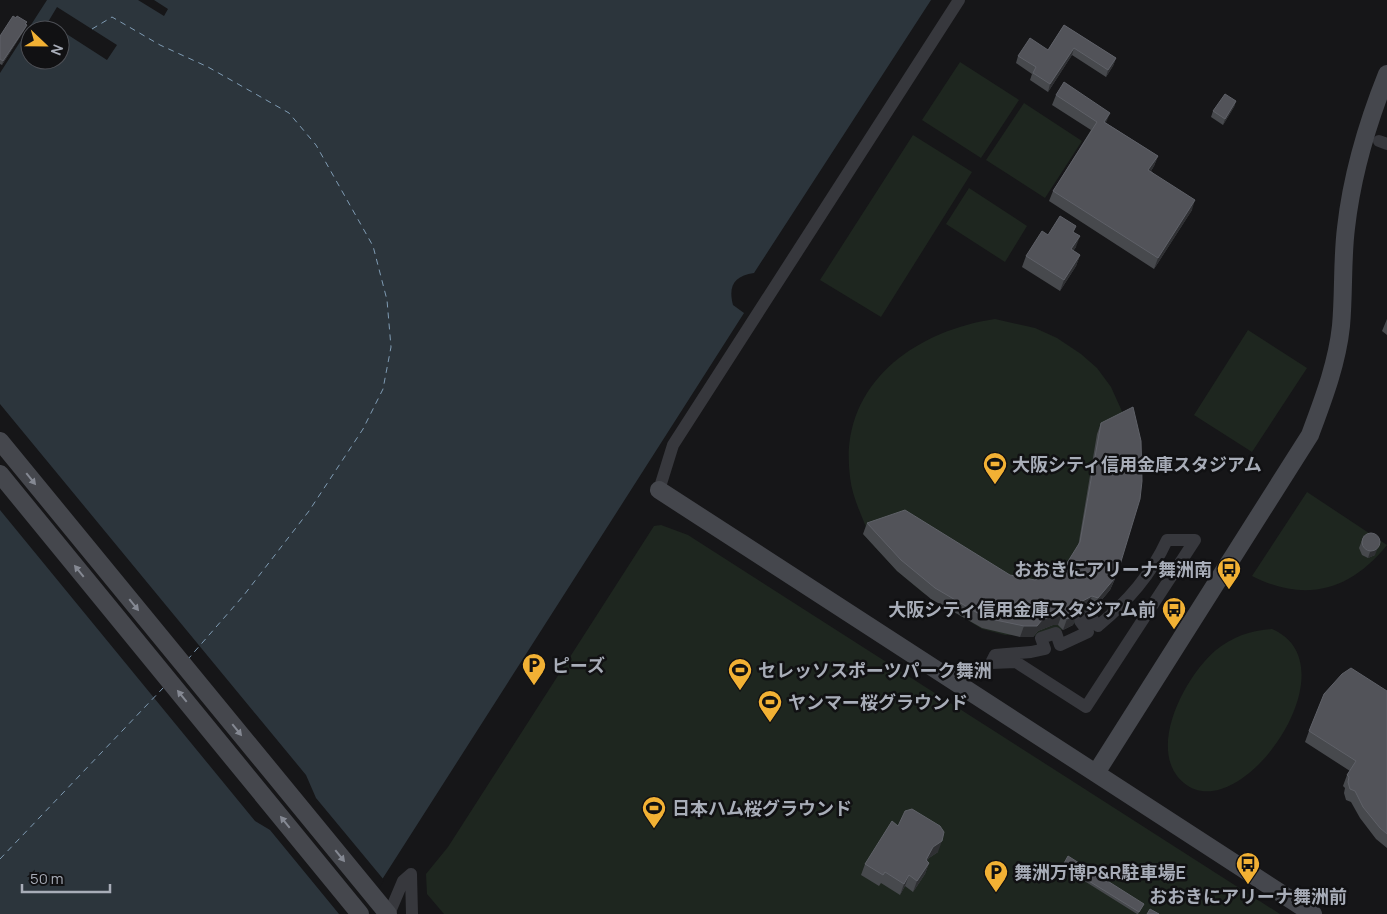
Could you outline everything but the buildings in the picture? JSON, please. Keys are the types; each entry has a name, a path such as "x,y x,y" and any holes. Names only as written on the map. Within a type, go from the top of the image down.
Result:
{"street":[{"path":"959,0 673,445 660,490 1313,914"},
{"path":"1096,773 1310,435 1328,389 1338,346 1341,326 1345,235 1352,186 1364,136 1387,74"},
{"path":"0,441 389,914 403,881 412,874 412,914"},
{"path":"0,474 360,914"},
{"path":"1167,540 1195,540 1086,707 1016,662 991,663 996,655 1045,649 1041,638 1056,633 1060,645 1088,632 1080,621 1088,615 1097,627 1120,607 1143,583 1156,563 1167,540"}],"shaded area":[{"path":"47,0 931,0 754,273 737,279 734,283 731,292 733,305 744,313 360,914 0,914 0,73 20,42 20,70 70,70 70,20 34,20"},
{"path":"960,62 1019,100 981,158 922,120"},
{"path":"1024,103 1082,141 1045,198 986,160"},
{"path":"913,135 972,172 881,317 820,280"},
{"path":"969,188 1027,226 1005,262 946,224"},
{"name":"大阪シティ信用金庫スタジアム","path":"995,319 1035,328 1057,338 1081,354 1097,368 1111,387 1125,418 1136,510 1110,590 1092,611 1067,628 1043,636 1005,635 982,629 922,592 897,571 863,534 868,532 851,484 849,445 856,416 869,390 887,368 910,350 936,336 965,326"},
{"path":"1248,330 1307,368 1252,452 1194,415"},
{"path":"1307,492 1387,545 1373,561 1358,573 1326,588 1290,589 1252,576"},
{"name":"セレッソスポーツパーク舞洲","path":"661,525 688,535 1280,914 444,914 427,894 426,874 448,847 654,526"},
{"path":"1272,629 1295,648 1302,675 1296,706 1280,737 1259,764 1233,784 1207,791 1184,783 1173,769 1168,752 1169,734 1174,714 1192,677 1204,662 1222,645 1242,635"}],"pier":[{"path":"138,0 154,0 168,9 164,16"},
{"path":"57,7 117,45 107,60 70,36 70,20 49,20"},
{"path":"0,404 306,775 316,798 384,880 363,914 339,914 270,830 255,821 0,510"}],"ferry route":[{"path":"92,29 112,17 160,45 208,67 289,113 316,145 373,246 387,300 391,347 383,389 363,429 309,511 244,595 189,658"},
{"path":"0,859 164,687"}],"place":[{"name":"大阪シティ信用金庫スタジアム","path":"995,485"},
{"name":"おおきにアリーナ舞洲南","path":"1229,590"},
{"name":"大阪シティ信用金庫スタジアム前","path":"1174,630"},
{"name":"ピーズ","path":"534,686"},
{"name":"セレッソスポーツパーク舞洲","path":"740,691"},
{"name":"ヤンマー桜グラウンド","path":"770,723"},
{"name":"日本ハム桜グラウンド","path":"654,829"},
{"name":"おおきにアリーナ舞洲前","path":"1248,885"},
{"name":"舞洲万博P&R駐車場E","path":"996,893"}]}
